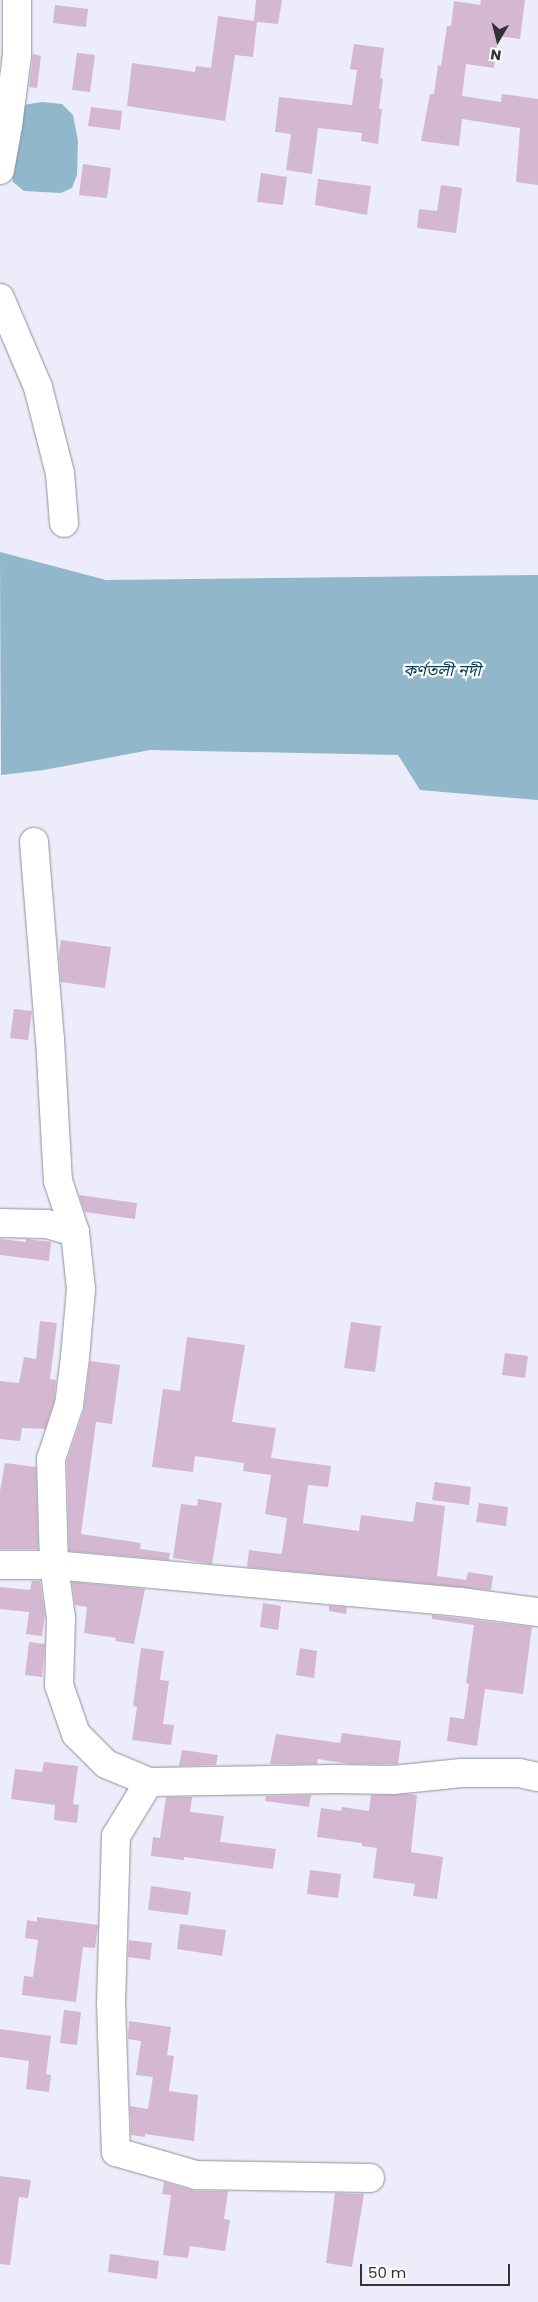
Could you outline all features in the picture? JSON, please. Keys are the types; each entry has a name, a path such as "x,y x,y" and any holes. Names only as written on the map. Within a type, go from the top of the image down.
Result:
{"street":[{"path":"0,170 8,126 17,54 17,0"},
{"path":"0,298 38,387 60,473 64,523"},
{"path":"34,842 50,1039 58,1180 74,1232 81,1289 76,1357 69,1405 51,1459 54,1565 61,1618 60,1686 76,1734 106,1764 148,1782 336,1778 394,1780 462,1773 519,1773 538,1777"},
{"path":"0,1222 47,1224 74,1232"},
{"path":"0,1565 54,1565 460,1602 538,1612"},
{"path":"148,1782 116,1836 111,2004 116,2152 196,2175 370,2178"}],"water":[{"path":"42,102 62,104 73,115 78,141 77,175 72,188 61,193 24,191 13,182 10,167 23,105"},
{"name":"কর্ণতলী নদী","path":"0,552 106,580 538,575 538,800 420,790 398,755 150,750 44,770 1,775"}],"building":[{"path":"256,0 282,0 278,24 257,22 253,57 235,55 225,121 127,106 132,63 195,72 196,66 211,68 218,16 254,21"},
{"path":"481,0 525,0 520,39 498,36 494,68 466,64 462,96 501,102 502,94 538,99 538,185 516,182 520,128 462,119 459,146 421,141 430,94 434,94 438,65 441,66 447,26 451,26 454,1 480,5"},
{"path":"55,5 88,9 86,27 53,23"},
{"path":"354,44 384,48 380,78 383,79 379,109 382,109 378,144 361,141 362,133 318,128 312,174 286,170 291,134 275,132 279,97 352,105 357,70 350,69"},
{"path":"77,53 95,55 90,92 72,90"},
{"path":"33,54 41,56 37,88 29,87"},
{"path":"91,107 122,111 120,130 88,126"},
{"path":"83,164 111,168 107,198 79,195"},
{"path":"261,173 287,177 283,205 257,202"},
{"path":"318,179 371,186 367,215 315,205"},
{"path":"441,185 462,188 456,233 417,228 419,209 437,211"},
{"path":"61,940 111,947 105,988 61,982 59,955"},
{"path":"14,1009 32,1011 28,1040 10,1038"},
{"path":"79,1195 137,1203 135,1219 85,1212"},
{"path":"0,1239 26,1242 26,1239 51,1242 49,1261 0,1255"},
{"path":"40,1321 57,1323 50,1379 56,1380 54,1402 45,1429 22,1428 20,1441 0,1439 0,1381 19,1383 24,1357 36,1359"},
{"path":"351,1322 381,1326 375,1372 344,1368"},
{"path":"187,1337 245,1345 232,1422 276,1428 271,1458 331,1466 328,1487 308,1485 303,1523 359,1531 361,1515 413,1522 416,1502 445,1506 437,1576 466,1580 468,1572 493,1576 491,1590 247,1567 249,1550 281,1554 282,1552 287,1518 265,1514 271,1475 243,1471 244,1463 195,1456 193,1472 152,1467 163,1389 180,1391"},
{"path":"505,1353 528,1356 525,1378 502,1375"},
{"path":"90,1361 120,1365 112,1424 96,1422 81,1534 141,1543 140,1549 170,1553 169,1560 69,1551 67,1461 84,1410"},
{"path":"5,1463 36,1467 38,1549 0,1549 0,1491"},
{"path":"435,1482 471,1487 469,1505 432,1500"},
{"path":"198,1499 222,1503 212,1564 173,1558 181,1504 197,1506"},
{"path":"479,1503 508,1507 506,1526 476,1522"},
{"path":"32,1581 40,1581 45,1615 42,1636 26,1634 29,1612 0,1609 0,1587 30,1590"},
{"path":"72,1582 145,1589 134,1644 115,1641 116,1638 84,1633 87,1607 75,1605"},
{"path":"263,1603 281,1606 278,1630 260,1627"},
{"path":"329,1606 347,1607 346,1614 329,1611"},
{"path":"432,1615 532,1627 523,1694 485,1689 477,1746 447,1741 450,1717 464,1719 469,1684 466,1683 474,1625 432,1619"},
{"path":"29,1642 45,1644 42,1677 25,1675"},
{"path":"141,1648 164,1651 160,1680 169,1681 163,1724 174,1725 171,1745 132,1740 137,1707 133,1706"},
{"path":"300,1648 317,1651 314,1678 296,1675"},
{"path":"342,1733 401,1741 398,1764 349,1764 318,1759 317,1764 270,1764 276,1734 340,1743"},
{"path":"182,1750 218,1755 216,1765 179,1766"},
{"path":"44,1762 78,1766 73,1804 79,1805 77,1823 54,1820 55,1805 11,1799 15,1769 42,1772"},
{"path":"311,1795 309,1807 265,1801 266,1796"},
{"path":"371,1795 417,1795 411,1852 443,1857 437,1899 413,1896 415,1884 373,1878 377,1848 362,1846 362,1843 317,1837 321,1808 341,1811 342,1807 369,1811"},
{"path":"166,1797 192,1797 190,1812 224,1816 220,1842 276,1849 273,1869 184,1857 184,1860 151,1856 153,1837 160,1838"},
{"path":"310,1870 341,1874 338,1898 307,1894"},
{"path":"151,1886 191,1892 188,1915 148,1910"},
{"path":"37,1917 98,1925 95,1948 83,1947 76,2002 22,1995 24,1976 33,1977 38,1940 25,1938 27,1920 37,1922"},
{"path":"180,1924 226,1930 222,1956 177,1949"},
{"path":"129,1940 152,1943 150,1960 128,1957"},
{"path":"64,2010 81,2012 77,2045 60,2043"},
{"path":"129,2021 171,2027 167,2055 174,2056 169,2091 198,2095 194,2141 145,2134 145,2137 131,2135 130,2106 148,2109 153,2077 136,2075 141,2041 128,2039"},
{"path":"0,2029 51,2036 46,2074 51,2075 49,2092 26,2089 29,2061 0,2057"},
{"path":"0,2176 31,2180 28,2198 19,2197 10,2265 0,2264"},
{"path":"164,2182 195,2191 228,2191 224,2219 230,2220 225,2251 190,2246 188,2258 163,2255 171,2195 162,2194"},
{"path":"335,2193 364,2194 352,2267 326,2263"},
{"path":"110,2254 159,2261 157,2279 108,2272"}]}
